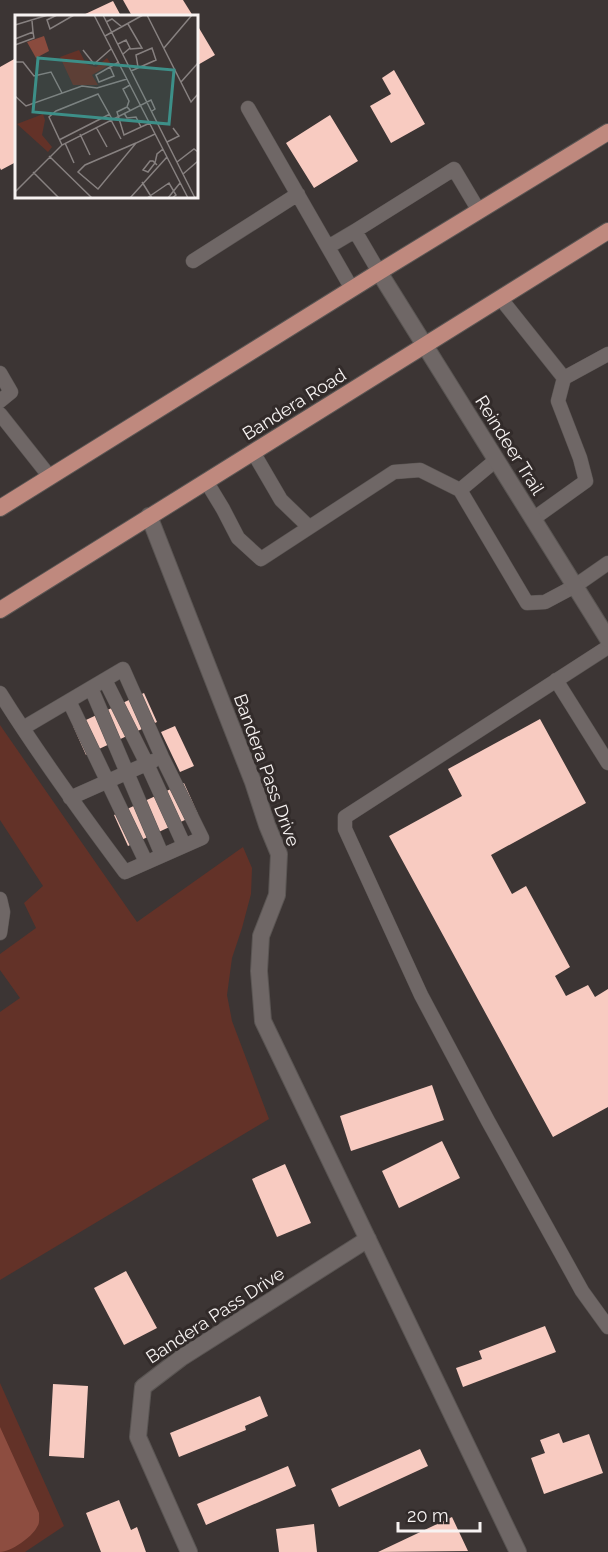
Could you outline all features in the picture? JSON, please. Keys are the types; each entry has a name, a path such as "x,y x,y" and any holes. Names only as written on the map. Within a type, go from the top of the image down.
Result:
{"main road":[{"path":"0,508 608,132"},
{"name":"Bandera Road","path":"0,610 608,231"}],"street":[{"name":"Reindeer Trail","path":"379,272 608,639"},
{"name":"Bandera Pass Drive","path":"149,516 279,854 277,895 261,936 259,971 263,1021 518,1552"},
{"name":"Bandera Pass Drive","path":"189,1552 138,1437 143,1386 181,1358 368,1239"}],"lane":[{"path":"248,108 352,289"},
{"path":"328,248 454,169 479,211"},
{"path":"193,261 298,194"},
{"path":"355,231 379,272"},
{"path":"501,299 564,378"},
{"path":"533,519 586,481 580,458 558,401 564,378 608,354"},
{"path":"0,373 11,392 0,402"},
{"path":"0,414 50,477"},
{"path":"253,452 281,500 309,527"},
{"path":"460,490 496,460"},
{"path":"206,481 238,538 261,559 394,472 420,470 460,490 526,603 545,602 575,586 608,563"},
{"path":"608,647 345,817 345,829 427,1005 582,1291 608,1327"},
{"path":"0,693 23,728 70,798 124,872 202,838 162,757 123,669 23,728"},
{"path":"105,680 184,845"},
{"path":"556,680 608,763"},
{"path":"91,688 162,855"},
{"path":"69,701 146,862"},
{"path":"70,798 162,757"},
{"path":"0,899 3,912 0,933"}],"shaded area":[{"path":"0,725 137,922 243,847 252,868 251,894 232,958 227,995 232,1021 269,1119 0,1280 0,1012 20,998 0,970 0,954 36,928 24,903 43,886 0,820"},
{"path":"0,1383 64,1526 25,1552 0,1552"},
{"path":"0,1427 39,1513 39,1524 26,1539 15,1547 0,1552"}],"building":[{"path":"123,0 183,0 192,15 131,15"},
{"path":"113,1 120,15 83,15"},
{"path":"198,26 215,55 198,65"},
{"path":"15,59 15,163 1,170 0,168 0,67"},
{"path":"394,70 425,124 391,143 370,106 391,94 382,78"},
{"path":"330,115 358,161 314,188 286,143"},
{"path":"144,693 157,722 86,755 73,726"},
{"path":"540,719 586,803 491,855 512,894 526,886 570,967 555,976 566,996 588,985 595,997 608,989 608,1107 553,1137 389,836 462,796 448,769"},
{"path":"175,726 194,766 180,772 161,732"},
{"path":"184,783 198,814 128,846 114,815"},
{"path":"432,1085 444,1120 351,1151 340,1116"},
{"path":"442,1141 460,1178 399,1208 382,1171"},
{"path":"285,1164 311,1223 277,1237 252,1179"},
{"path":"126,1271 157,1328 124,1345 94,1288"},
{"path":"545,1326 556,1352 463,1387 456,1368 482,1359 479,1351"},
{"path":"53,1384 88,1386 84,1458 49,1456"},
{"path":"260,1396 268,1416 245,1426 246,1430 179,1457 170,1433"},
{"path":"559,1433 563,1443 589,1434 603,1473 544,1494 531,1458 545,1453 540,1440"},
{"path":"420,1449 428,1466 339,1507 331,1489"},
{"path":"288,1466 296,1486 206,1525 197,1504"},
{"path":"119,1500 131,1530 137,1527 146,1552 101,1552 86,1513"},
{"path":"452,1517 468,1551 378,1552"},
{"path":"314,1524 317,1552 279,1552 276,1529"}]}
